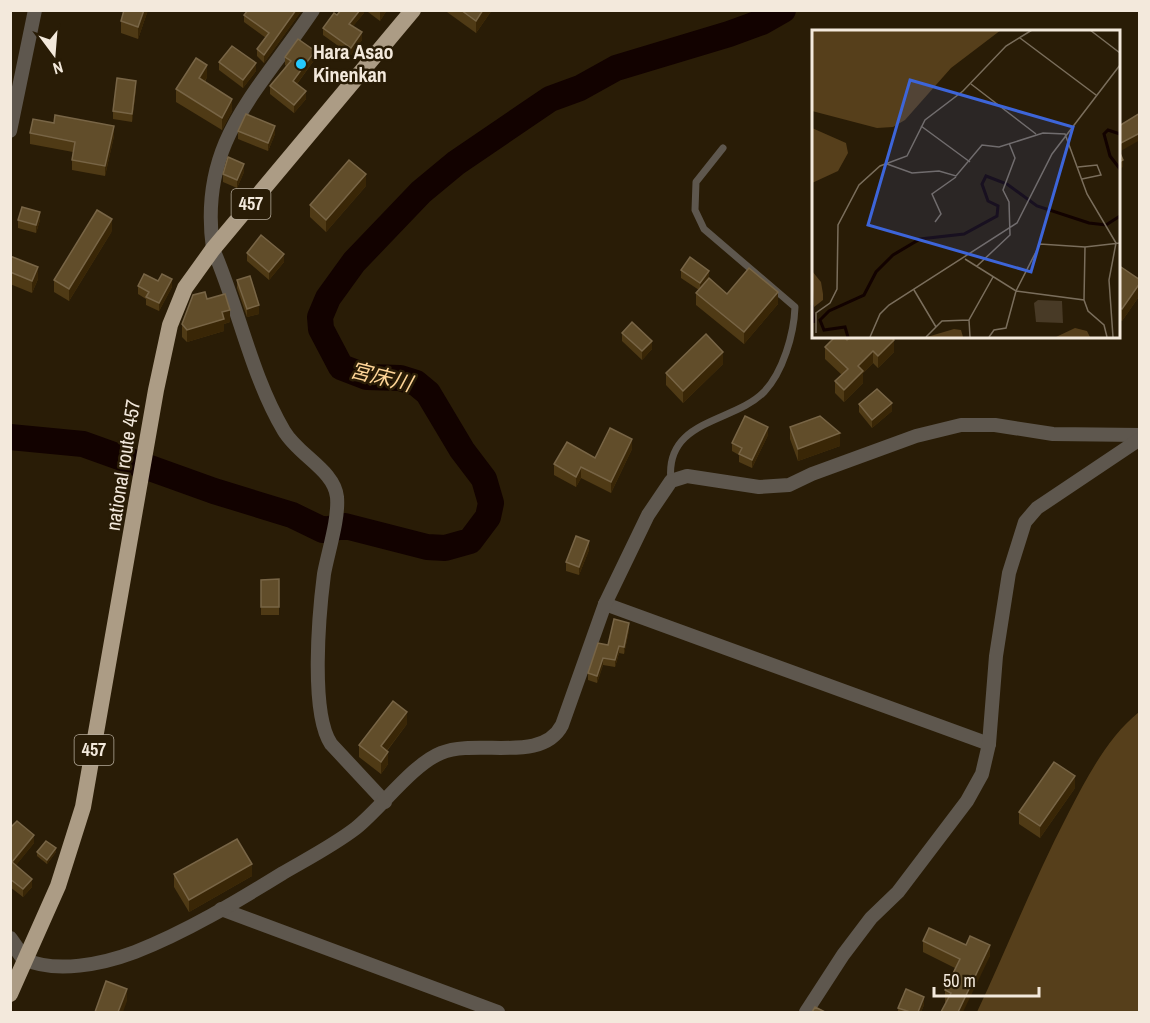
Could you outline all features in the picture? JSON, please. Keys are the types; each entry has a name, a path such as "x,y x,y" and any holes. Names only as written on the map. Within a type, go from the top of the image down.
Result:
{"highway":[{"name":"national route 457","path":"10,994 58,886 83,807 170,325 185,288 213,249 413,10"}],"street":[{"path":"10,131 35,10"},
{"path":"313,10 235,121 223,145 216,164 209,203 213,249 274,412 297,448 329,477 336,494 336,507 324,575 318,711 326,737 331,744 385,802"},
{"path":"10,939 24,959 49,967 111,959 149,946 220,909 344,836 439,753 465,746 524,748 540,744 559,731 605,604 648,515 671,481 687,476 759,487 789,485 812,474 916,436 961,425 995,425 1053,434 1140,437"},
{"path":"806,1012 872,918 898,892 968,801 982,774 989,744 1004,599 1011,566 1025,522 1037,508 1140,437"},
{"path":"605,604 989,744"},
{"path":"220,909 498,1012"}],"lane":[{"path":"671,481 669,466 675,452 692,431 716,417 740,409 764,393 775,378 794,325 795,307 704,229 695,210 696,182 723,148"}],"shaded area":[{"path":"1139,712 1139,1012 977,1012 1045,861 1083,785 1108,745"}],"building":[{"path":"124,10 144,10 138,27 121,21"},
{"path":"248,10 296,10 264,55 257,49 269,33 244,15"},
{"path":"341,10 360,10 349,24 362,32 351,48 323,28 334,13 337,15"},
{"path":"461,10 483,10 476,21"},
{"path":"298,39 315,51 293,81 306,91 294,105 270,86 291,61 285,57"},
{"path":"232,46 256,63 243,80 219,62"},
{"path":"196,58 207,65 199,78 232,99 222,118 176,89"},
{"path":"117,78 136,81 132,114 113,111"},
{"path":"1140,113 1140,133 1120,143 1120,125"},
{"path":"246,114 275,126 268,143 238,131"},
{"path":"55,115 114,126 105,166 72,160 75,142 30,133 33,119 54,123"},
{"path":"228,157 244,164 237,180 223,174"},
{"path":"349,160 366,174 326,220 310,205"},
{"path":"22,207 40,212 36,225 18,220"},
{"path":"97,210 112,219 69,289 54,280"},
{"path":"261,235 284,254 269,272 247,253"},
{"path":"10,256 38,267 32,281 10,272"},
{"path":"690,257 709,271 700,283 681,270"},
{"path":"1121,267 1140,280 1122,309 1120,308"},
{"path":"749,268 778,292 744,332 696,293 709,278 727,294"},
{"path":"144,274 158,281 162,274 172,279 159,303 146,297 149,292 138,286"},
{"path":"250,276 259,305 247,309 237,280"},
{"path":"205,292 207,299 225,294 230,310 222,312 224,319 187,330 182,324 193,295"},
{"path":"632,322 652,341 642,351 622,333"},
{"path":"706,334 723,352 683,391 666,373"},
{"path":"834,338 847,340 850,338 892,338 894,340 878,356 873,351 858,366 863,371 844,390 835,381 848,369 825,347"},
{"path":"877,389 892,403 872,420 859,404"},
{"path":"745,416 768,427 752,460 739,454 742,448 732,443"},
{"path":"820,416 840,433 798,449 790,427"},
{"path":"610,428 632,439 611,482 581,467 576,477 554,464 567,442 595,458"},
{"path":"576,536 589,541 579,567 566,562"},
{"path":"279,579 279,607 261,607 261,580"},
{"path":"614,619 629,623 624,647 619,646 615,660 603,658 597,676 588,673 598,643 608,645"},
{"path":"393,701 407,712 381,746 388,752 381,762 359,745"},
{"path":"1054,762 1075,776 1040,826 1019,812"},
{"path":"17,821 34,835 12,862 32,879 23,889 10,879 10,828"},
{"path":"237,839 252,864 189,900 174,874"},
{"path":"46,841 56,848 47,860 37,852"},
{"path":"929,928 966,945 970,936 990,945 958,1012 941,1012 951,993 945,990 960,959 923,941"},
{"path":"106,981 127,989 118,1012 95,1012"},
{"path":"906,989 924,997 918,1012 898,1008"},
{"path":"815,1007 825,1012 812,1012"}],"waterway":[{"name":"宮床川","path":"10,437 83,444 214,491 292,515 323,530 345,526 427,547 445,548 470,541 488,517 491,503 484,479 462,450 428,393 416,383 400,378 367,377 341,367 321,329 320,317 328,298 354,262 421,192 456,163 550,99 580,88 616,68 729,34 762,22 783,10"}],"place":[{"name":"Hara Asao Kinenkan","path":"301,64"}]}
